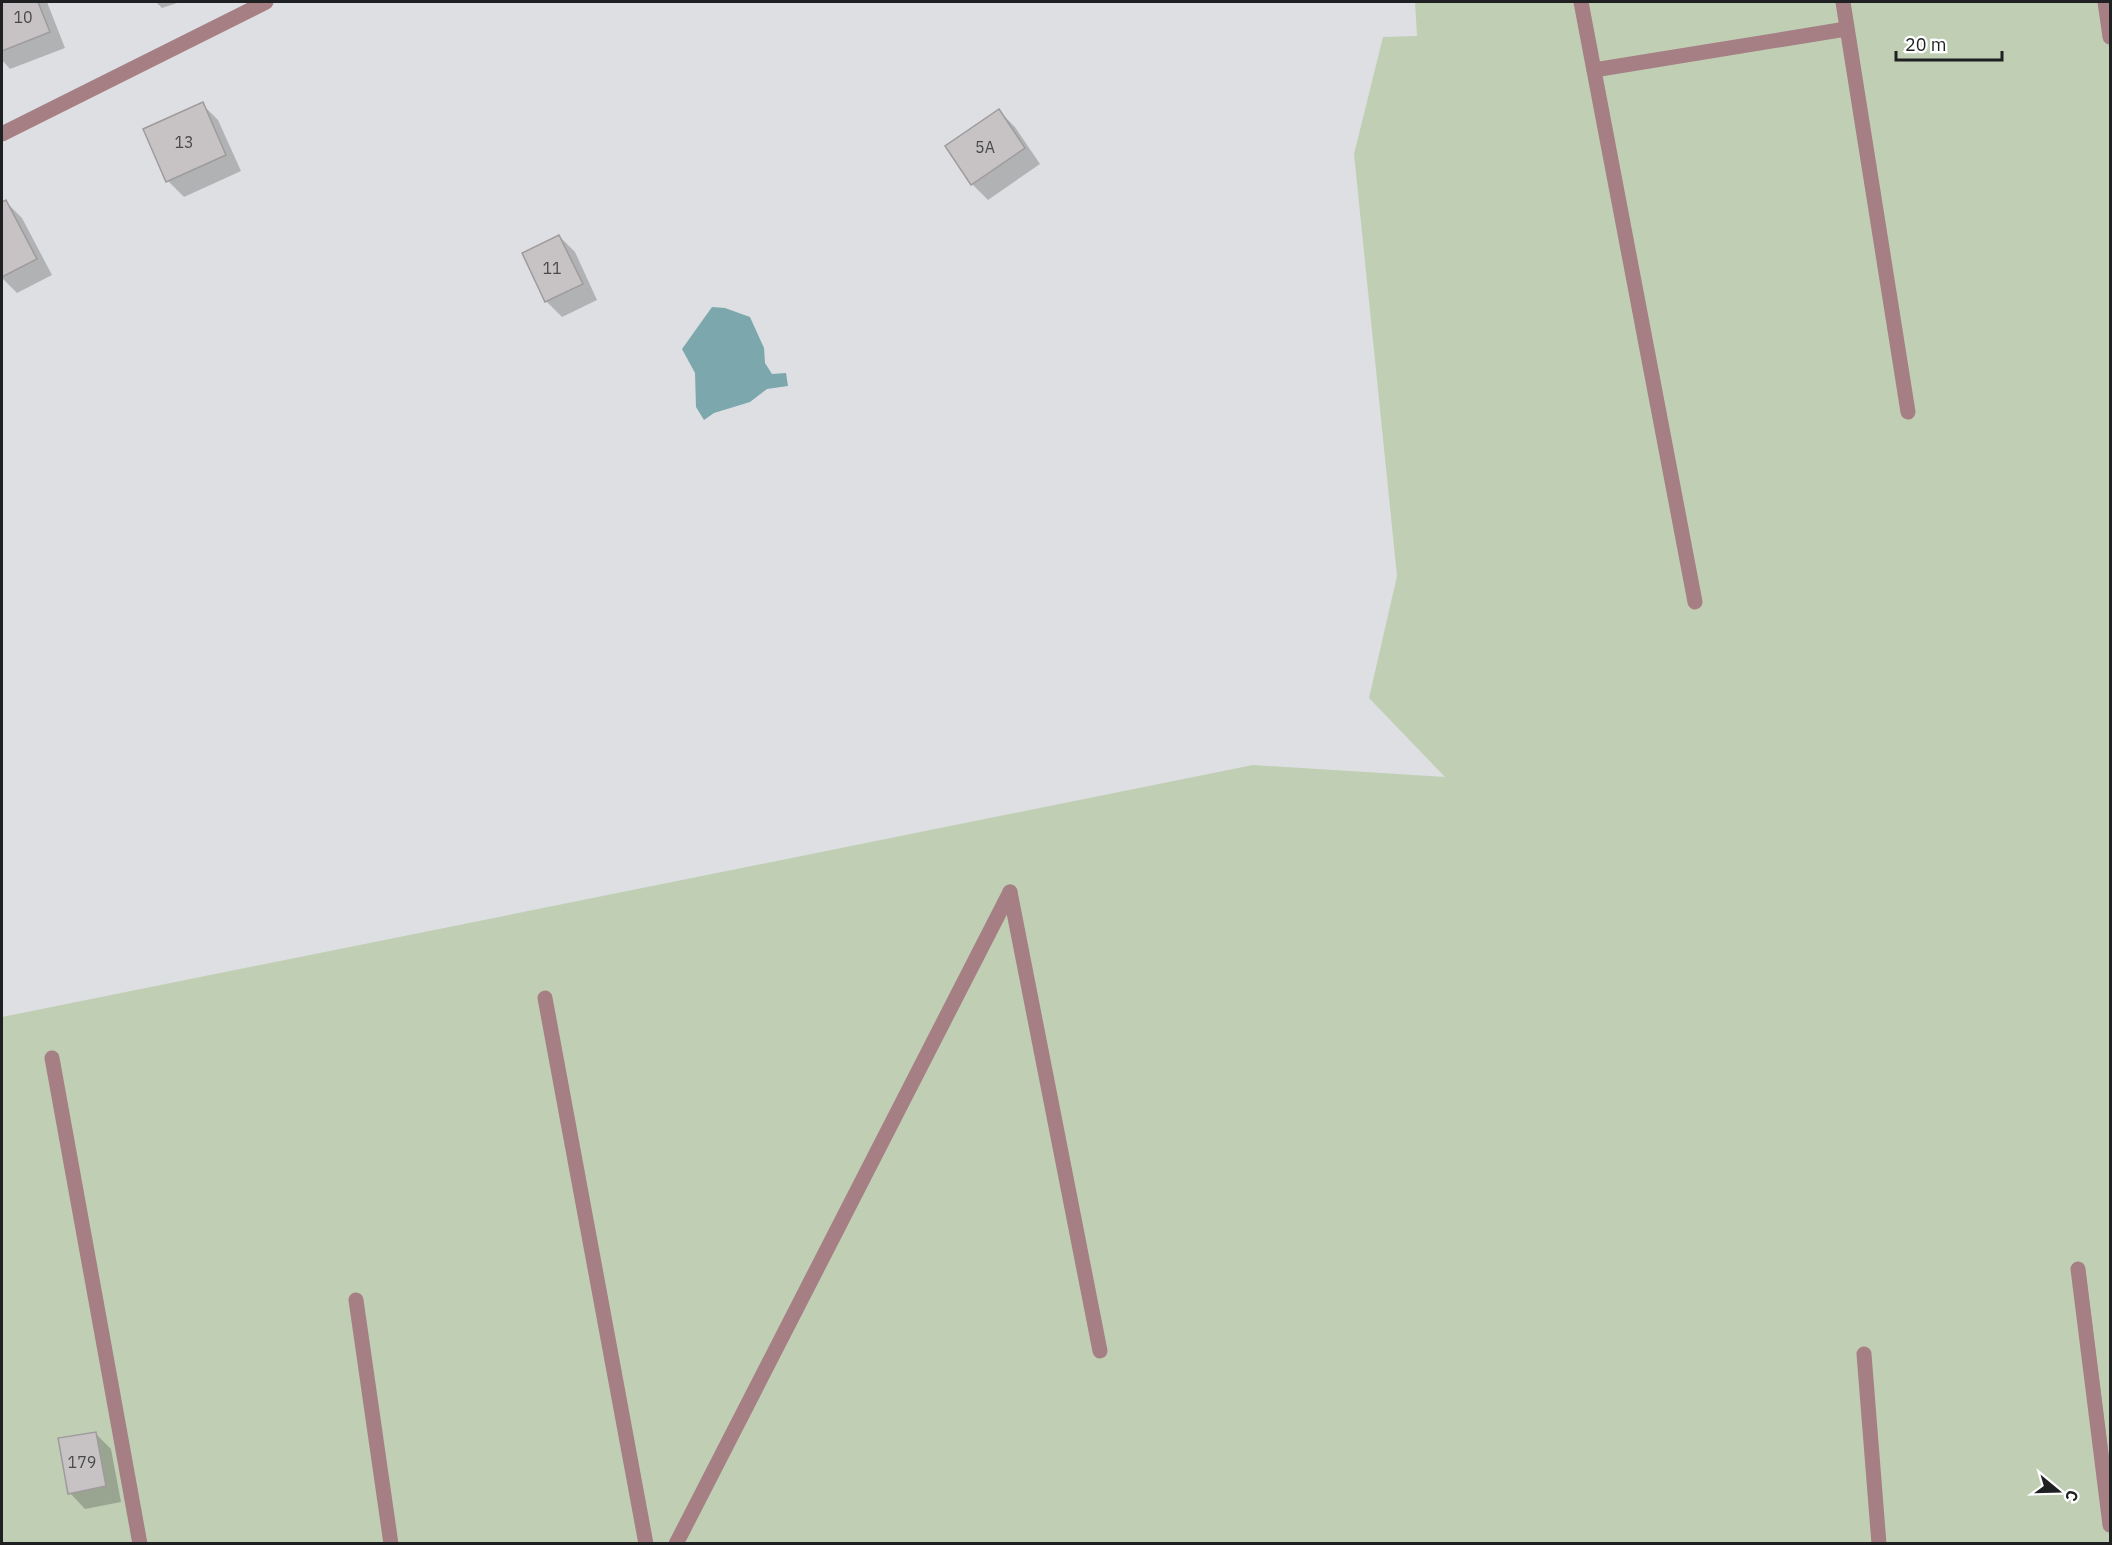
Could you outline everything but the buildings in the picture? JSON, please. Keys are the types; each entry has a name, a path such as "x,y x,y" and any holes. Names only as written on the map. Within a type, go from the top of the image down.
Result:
{"street":[{"path":"2,134 266,2"},
{"path":"1581,2 1695,602"},
{"path":"1843,2 1908,412"},
{"path":"2105,2 2110,37"},
{"path":"1594,70 1846,29"},
{"path":"676,1544 1010,892 1100,1351"},
{"path":"545,998 646,1544"},
{"path":"52,1058 140,1544"},
{"path":"2078,1269 2110,1525"},
{"path":"356,1300 391,1544"},
{"path":"1864,1354 1879,1544"}],"green space":[{"path":"1415,2 2110,2 2110,1543 2,1544 2,1017 1253,765 1445,777 1369,698 1397,576 1354,154 1383,37 1417,36"}],"water":[{"path":"712,307 725,308 750,317 764,348 765,363 772,374 786,373 788,386 767,389 750,402 714,413 704,420 696,407 695,373 682,349"}]}
